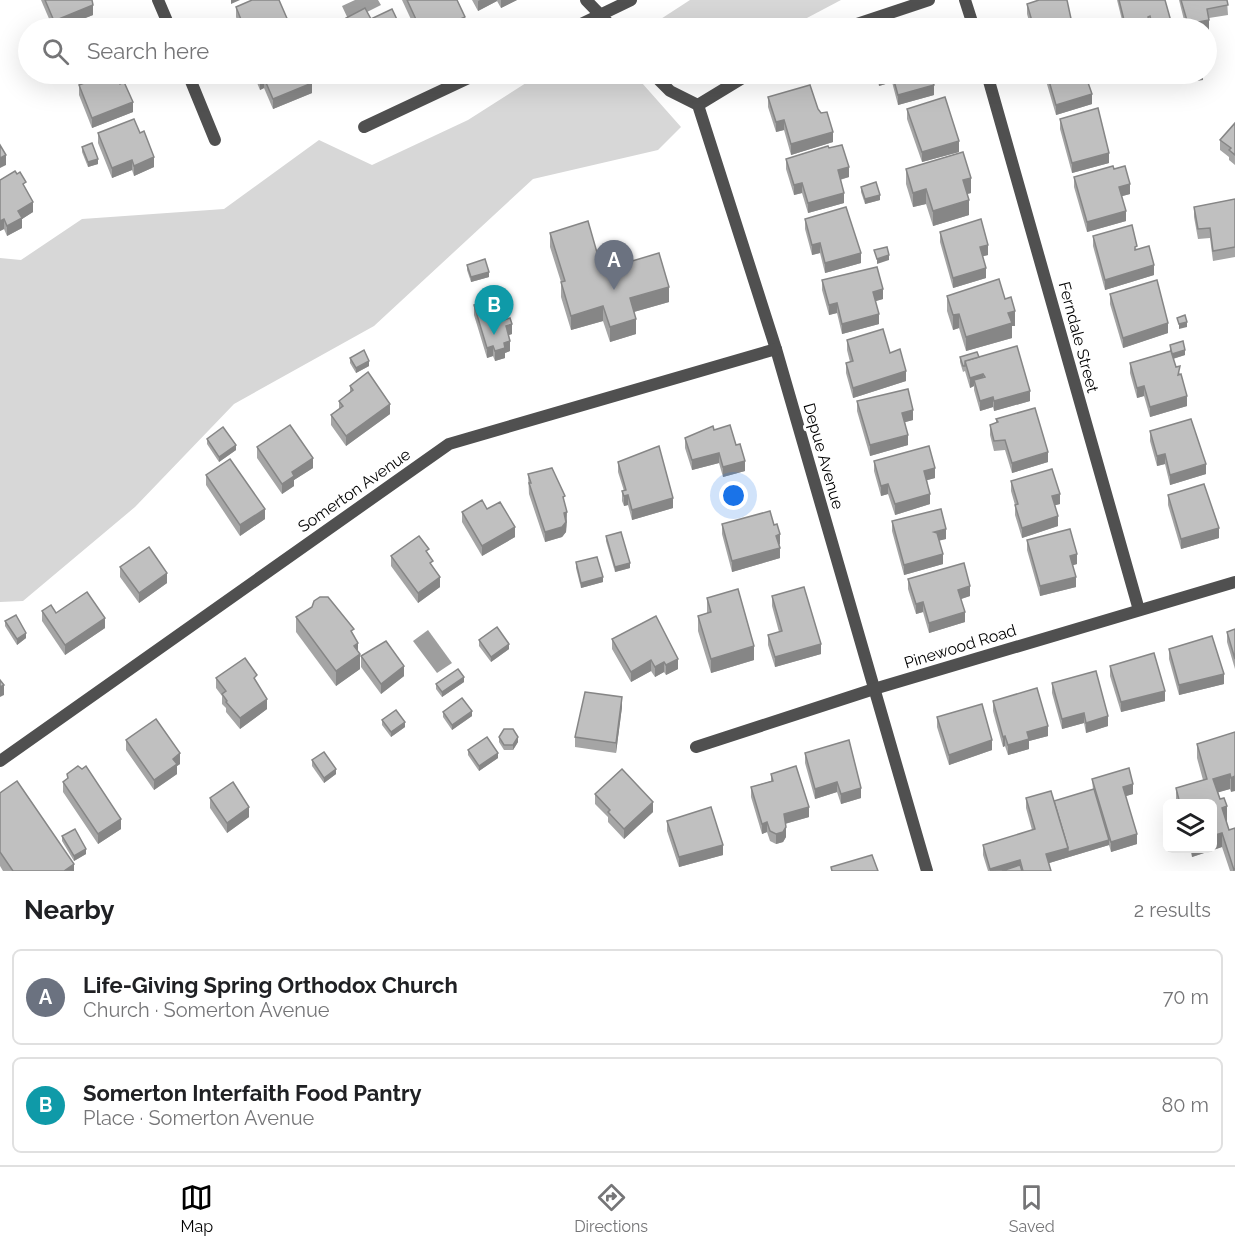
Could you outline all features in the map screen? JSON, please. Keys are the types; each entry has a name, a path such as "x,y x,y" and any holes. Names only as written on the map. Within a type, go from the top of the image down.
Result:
{"street":[{"path":"158,0 166,18"},
{"path":"586,0 604,18"},
{"path":"595,18 632,0"},
{"path":"875,18 929,0"},
{"path":"965,0 971,18"},
{"path":"192,84 215,140"},
{"path":"364,127 456,84"},
{"path":"663,84 670,91 698,105 733,84"},
{"name":"Ferndale Street","path":"990,84 1139,610"},
{"name":"Depue Avenue","path":"698,105 776,349 927,871"},
{"name":"Somerton Avenue","path":"0,761 449,444 776,349"},
{"name":"Pinewood Road","path":"696,747 874,689 1235,582"}],"shaded area":[{"path":"355,0 378,0 381,5 355,18 348,18 342,6"},
{"path":"690,0 841,0 807,18 662,18"},
{"path":"524,84 643,84 681,127 658,150 533,179 374,326 234,404 135,507 23,601 0,602 0,258 21,260 82,219 224,209 319,140 372,165 468,120"},
{"path":"428,630 452,663 437,673 413,641"}],"building":[{"path":"45,0 92,0 93,5 61,18 53,18"},
{"path":"252,0 279,0 287,18 240,18 236,7"},
{"path":"407,0 457,0 465,17 463,18 415,18"},
{"path":"1039,0 1067,0 1071,18 1031,18 1027,4"},
{"path":"1119,0 1165,0 1170,18 1150,18 1150,16 1148,18 1124,18"},
{"path":"1181,0 1227,0 1228,5 1207,9 1209,18 1186,18"},
{"path":"365,8 370,18 346,18"},
{"path":"392,9 396,18 373,18"},
{"path":"125,84 133,102 92,118 79,85"},
{"path":"267,84 310,84 273,99"},
{"path":"895,84 934,84 934,85 898,95"},
{"path":"1050,84 1088,84 1092,94 1056,105"},
{"path":"810,85 818,109 821,113 827,112 833,132 791,144 784,120 776,122 768,97"},
{"path":"945,97 959,141 922,152 907,109"},
{"path":"1098,108 1109,153 1072,163 1060,119"},
{"path":"134,119 140,133 144,131 154,157 134,166 132,160 112,168 98,133"},
{"path":"1235,123 1235,155 1229,150 1231,148 1220,140"},
{"path":"92,143 98,159 88,162 82,147"},
{"path":"0,145 6,155 0,158"},
{"path":"842,145 849,167 838,170 844,193 808,203 802,183 794,185 786,159 828,146 829,148"},
{"path":"963,152 971,178 963,180 969,200 933,211 926,189 913,193 906,169"},
{"path":"1113,166 1114,169 1125,166 1130,184 1119,187 1126,211 1087,222 1074,177"},
{"path":"15,171 17,174 20,172 26,182 23,184 33,202 18,211 22,218 7,226 4,219 0,221 0,180"},
{"path":"876,182 880,195 865,199 861,187"},
{"path":"1235,199 1235,247 1213,251 1210,228 1198,229 1194,207"},
{"path":"846,207 861,253 825,263 820,243 812,245 805,219"},
{"path":"981,219 988,245 980,247 986,268 953,278 940,232"},
{"path":"588,221 602,270 659,253 669,287 630,298 636,319 610,327 603,306 571,316 561,282 565,281 550,233"},
{"path":"1132,225 1137,246 1135,250 1149,246 1154,265 1105,280 1093,236"},
{"path":"887,247 889,255 877,259 874,250"},
{"path":"485,259 489,272 471,277 467,265"},
{"path":"877,267 883,289 873,292 879,314 842,324 837,303 829,305 822,280"},
{"path":"999,279 1005,299 1011,297 1015,311 1008,313 1012,323 966,337 959,314 953,315 947,296"},
{"path":"1157,280 1168,323 1123,338 1110,294"},
{"path":"498,297 504,320 510,318 512,324 506,326 510,341 504,343 505,348 495,351 493,346 487,348 474,305"},
{"path":"1185,315 1187,322 1179,324 1177,318"},
{"path":"883,329 890,353 900,349 906,371 853,388 846,363 853,361 847,340"},
{"path":"1183,341 1185,350 1172,354 1170,345"},
{"path":"1017,346 1030,391 994,401 993,397 980,401 974,380 985,377 983,374 970,378 965,361"},
{"path":"364,350 369,361 356,368 350,358"},
{"path":"1171,351 1176,367 1180,366 1178,375 1181,374 1187,396 1150,407 1144,386 1137,388 1130,363"},
{"path":"977,352 979,357 965,361 965,366 963,366 960,357"},
{"path":"368,372 390,404 346,436 331,415 343,406 339,401 353,390 350,386"},
{"path":"908,389 913,410 902,413 908,435 870,445 857,401"},
{"path":"1035,408 1048,452 1012,463 1005,440 994,441 990,425 998,422 996,419"},
{"path":"1191,419 1206,464 1170,475 1165,454 1157,456 1150,431"},
{"path":"290,425 313,458 292,472 294,476 282,484 257,447"},
{"path":"730,425 736,445 740,444 745,461 723,467 719,453 692,460 685,438 713,426 714,430"},
{"path":"223,427 236,445 219,457 207,439"},
{"path":"659,446 673,498 632,510 628,495 624,496 622,491 626,490 618,462"},
{"path":"929,446 935,468 924,471 930,494 895,504 888,484 881,486 874,461"},
{"path":"230,459 265,509 240,525 206,475"},
{"path":"552,468 565,496 563,497 567,512 564,513 566,522 562,527 545,532 528,474"},
{"path":"1052,469 1060,494 1052,496 1058,516 1022,528 1011,481"},
{"path":"1204,484 1219,528 1181,539 1168,495"},
{"path":"482,500 487,509 500,502 515,527 482,546 462,512"},
{"path":"941,509 946,529 934,532 937,533 943,554 904,565 892,521"},
{"path":"770,511 774,525 777,524 780,534 776,536 780,548 732,561 722,524"},
{"path":"1070,529 1077,554 1070,556 1076,577 1040,586 1027,540"},
{"path":"621,532 630,563 615,567 606,536"},
{"path":"419,536 429,549 426,551 433,561 430,563 440,577 418,593 391,556"},
{"path":"149,547 167,573 139,593 120,567"},
{"path":"597,557 603,577 581,583 576,562"},
{"path":"964,563 970,586 958,590 965,612 929,623 923,602 916,604 908,579"},
{"path":"804,587 821,644 775,657 768,635 782,631 772,596"},
{"path":"738,589 754,646 711,659 698,616 711,612 707,598"},
{"path":"87,592 105,618 65,645 42,611 51,605 56,613"},
{"path":"320,597 328,597 354,629 351,631 358,643 354,646 360,654 336,671 296,617 312,607 314,601"},
{"path":"16,615 26,633 17,639 5,621"},
{"path":"656,616 678,659 655,667 651,660 631,672 612,639"},
{"path":"497,627 509,644 491,657 479,640"},
{"path":"1235,629 1235,659 1227,632"},
{"path":"1212,636 1224,674 1179,685 1169,649"},
{"path":"386,641 404,666 381,684 361,656"},
{"path":"1154,653 1165,691 1121,702 1110,666"},
{"path":"245,658 257,675 254,678 267,699 240,718 226,702 222,694 226,691 216,678"},
{"path":"458,669 464,677 442,692 436,684"},
{"path":"1096,671 1108,716 1086,723 1084,713 1062,719 1052,683"},
{"path":"1037,688 1048,726 1027,732 1029,739 1008,745 1005,736 1003,737 993,701"},
{"path":"585,692 622,697 616,743 575,737"},
{"path":"462,698 472,711 452,725 443,712"},
{"path":"982,704 992,740 949,755 937,717"},
{"path":"396,710 405,722 391,732 382,720"},
{"path":"156,719 180,753 173,759 177,764 154,780 126,740"},
{"path":"504,729 513,729 518,737 513,745 504,745 499,737"},
{"path":"1235,732 1235,776 1231,778 1230,774 1213,779 1220,799 1224,798 1227,806 1222,808 1229,830 1235,828 1234,870 1222,833 1217,834 1217,799 1179,799 1176,788 1207,779 1197,744"},
{"path":"487,737 498,753 479,766 468,750"},
{"path":"849,740 861,788 841,794 837,782 815,789 805,753"},
{"path":"324,752 336,769 324,778 312,760"},
{"path":"78,766 82,769 86,766 121,819 98,834 63,782 68,778 67,774"},
{"path":"796,766 809,807 784,814 786,827 783,832 776,834 770,831 767,822 762,824 751,787 773,781 771,774"},
{"path":"1129,768 1133,784 1123,787 1137,834 1111,842 1092,779"},
{"path":"622,769 653,802 624,829 595,794"},
{"path":"17,781 74,864 64,871 13,871 0,852 0,793"},
{"path":"233,782 249,807 227,823 210,798"},
{"path":"1094,789 1109,840 1068,852 1054,801"},
{"path":"1051,791 1068,848 1046,854 1051,871 1023,871 1020,860 990,869 983,845 1035,829 1026,798"},
{"path":"711,807 723,845 679,857 667,821"},
{"path":"75,829 86,849 74,856 62,836"},
{"path":"872,855 878,871 832,871 831,867"},
{"path":"1020,865 1022,871 1002,871"}],"place":[{"name":"Life-Giving Spring Orthodox Church","path":"614,290"},
{"name":"Somerton Interfaith Food Pantry","path":"494,335"}]}
